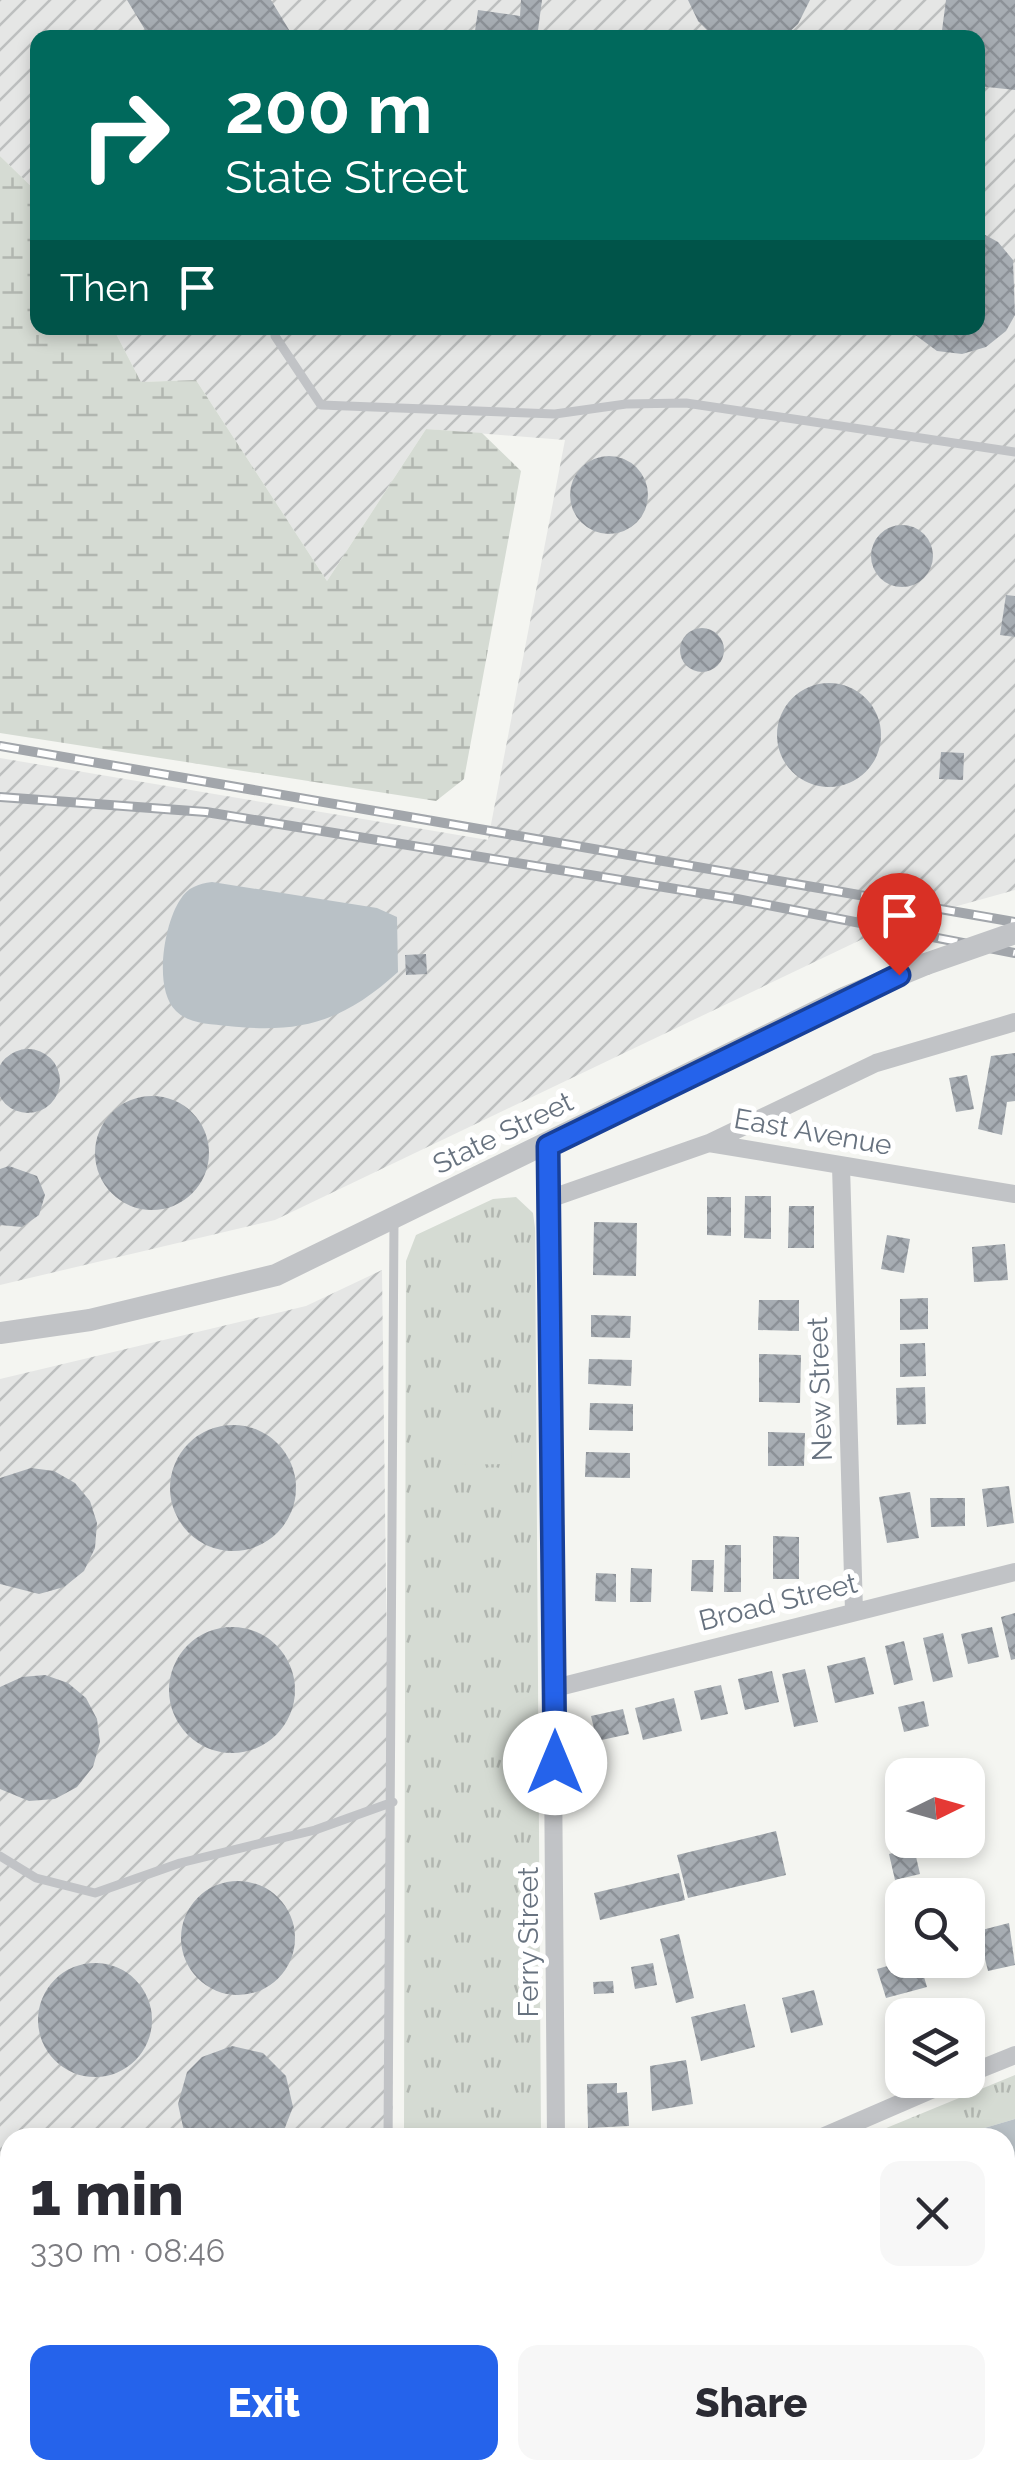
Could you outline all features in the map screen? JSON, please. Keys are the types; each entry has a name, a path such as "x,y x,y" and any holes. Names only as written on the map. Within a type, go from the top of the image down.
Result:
{"street":[{"name":"State Street","path":"0,1333 90,1320 276,1275 548,1146 844,998 1015,933"},
{"path":"709,1143 876,1063 1015,1022"},
{"name":"East Avenue","path":"549,1199 709,1143 1015,1194"},
{"name":"Ferry Street","path":"548,1146 556,2128"},
{"name":"New Street","path":"841,1166 854,1610"},
{"name":"Broad Street","path":"555,1688 1015,1572"},
{"path":"985,2067 1015,2056"},
{"path":"843,2128 912,2098"}],"lane":[{"path":"276,336 321,405 555,414 626,404 686,403 1015,452"},
{"path":"388,2128 394,1218"},
{"path":"0,1856 36,1878 95,1893 180,1863 315,1830 393,1802"}],"shaded area":[{"path":"0,0 1015,0 1015,890 896,923 275,1220 0,1285 0,758 488,840 565,440 426,429 327,581 196,380 141,382 117,335 985,335 985,30 30,30 30,185 0,156"},
{"path":"212,882 377,908 397,917 398,972 358,1003 299,1026 254,1028 187,1019 169,1001 163,956 169,924 183,896 194,887"},
{"path":"382,1270 393,2128 0,2128 0,1379 306,1306"},
{"path":"1015,2119 1015,2128 984,2128"}],"green space":[{"path":"0,156 30,185 30,335 117,335 141,382 196,380 327,581 426,429 482,433 521,471 464,779 436,801 0,733"},
{"path":"516,1197 533,1213 535,1228 541,2128 404,2128 406,1261 416,1235 493,1199"},
{"path":"444,1426 511,1426 512,1464 444,1465"},
{"path":"1015,2075 1015,2119 984,2128 886,2128 959,2098 985,2098 985,2087"}],"building":[{"path":"127,0 271,0 289,30 145,30"},
{"path":"521,0 542,0 538,30 475,30 478,10 520,16"},
{"path":"688,0 810,0 792,30 707,30"},
{"path":"946,0 1015,0 1015,90 985,87 985,30 942,30"},
{"path":"985,235 998,242 1013,260 1015,315 1006,331 986,347 962,354 937,351 915,335 985,335"},
{"path":"609,456 624,459 636,468 645,480 645,510 636,522 624,531 609,534 594,531 582,522 573,510 570,495 573,480 582,468 594,459"},
{"path":"902,525 924,534 933,556 924,578 902,587 880,578 871,556 880,534"},
{"path":"1006,595 1015,596 1015,637 1000,635"},
{"path":"702,628 718,634 724,650 718,666 702,672 686,666 680,650 686,634"},
{"path":"829,683 849,687 866,698 877,715 881,735 877,755 866,772 849,783 829,787 809,783 792,772 781,755 777,735 781,715 792,698 809,687"},
{"path":"941,752 964,753 963,780 939,779"},
{"path":"426,954 427,974 406,975 405,955"},
{"path":"16,1051 40,1051 58,1069 58,1093 40,1111 16,1111 -1,1095 -1,1067"},
{"path":"1015,1053 1015,1101 1007,1102 1002,1135 978,1129 991,1056"},
{"path":"967,1075 974,1109 956,1112 949,1078"},
{"path":"152,1096 184,1105 200,1121 209,1153 200,1185 184,1201 152,1210 120,1201 104,1185 95,1153 104,1121 120,1105"},
{"path":"9,1166 37,1176 45,1195 39,1215 22,1227 0,1225 0,1169"},
{"path":"745,1196 771,1196 771,1239 744,1238"},
{"path":"707,1197 731,1197 731,1236 707,1235"},
{"path":"789,1206 814,1206 814,1248 788,1248"},
{"path":"594,1222 637,1223 636,1276 593,1275"},
{"path":"887,1235 910,1239 904,1273 881,1269"},
{"path":"1005,1244 1008,1280 974,1282 972,1247"},
{"path":"928,1298 928,1329 900,1330 900,1299"},
{"path":"759,1300 799,1300 799,1331 758,1330"},
{"path":"591,1315 631,1316 630,1338 591,1337"},
{"path":"925,1343 926,1376 900,1377 900,1344"},
{"path":"759,1354 801,1355 800,1403 759,1402"},
{"path":"589,1359 632,1360 631,1386 588,1384"},
{"path":"925,1387 926,1424 897,1425 896,1388"},
{"path":"590,1403 633,1404 633,1431 589,1430"},
{"path":"233,1425 257,1430 278,1443 291,1464 296,1488 291,1512 278,1533 257,1546 233,1551 209,1546 188,1533 175,1512 170,1488 175,1464 188,1443 209,1430"},
{"path":"768,1432 805,1433 804,1466 768,1466"},
{"path":"586,1452 630,1453 630,1478 585,1477"},
{"path":"31,1468 54,1471 75,1483 90,1501 97,1523 95,1548 84,1571 64,1587 39,1594 0,1584 0,1478"},
{"path":"1009,1486 1014,1523 987,1527 982,1489"},
{"path":"910,1492 919,1538 887,1543 879,1497"},
{"path":"930,1498 965,1498 965,1526 931,1527"},
{"path":"773,1536 799,1537 799,1579 773,1579"},
{"path":"725,1545 741,1545 741,1592 724,1592"},
{"path":"692,1560 714,1560 713,1592 691,1591"},
{"path":"631,1568 652,1569 651,1602 630,1602"},
{"path":"596,1573 616,1574 616,1602 595,1601"},
{"path":"1015,1613 1015,1659 1011,1660 1001,1617"},
{"path":"232,1627 256,1632 277,1645 290,1666 295,1690 290,1714 277,1735 256,1748 232,1753 208,1748 187,1735 174,1714 169,1690 174,1666 187,1645 208,1632"},
{"path":"992,1627 999,1657 968,1664 961,1634"},
{"path":"943,1633 953,1677 933,1682 923,1638"},
{"path":"904,1641 913,1680 894,1685 885,1646"},
{"path":"865,1657 874,1694 835,1703 827,1666"},
{"path":"805,1669 818,1722 794,1727 782,1674"},
{"path":"772,1671 779,1702 745,1710 738,1679"},
{"path":"45,1675 68,1683 86,1698 97,1719 100,1742 93,1767 77,1787 55,1799 29,1801 0,1789 0,1687 22,1677"},
{"path":"721,1685 728,1714 701,1720 694,1691"},
{"path":"674,1698 682,1731 643,1740 635,1708"},
{"path":"924,1701 929,1726 904,1732 898,1707"},
{"path":"623,1709 629,1734 597,1741 591,1716"},
{"path":"776,1831 786,1875 688,1898 677,1855"},
{"path":"890,1858 916,1858 920,1874 895,1878"},
{"path":"679,1873 685,1900 600,1920 594,1893"},
{"path":"238,1881 270,1890 286,1906 295,1938 286,1970 270,1986 238,1995 206,1986 190,1970 181,1938 190,1906 206,1890"},
{"path":"1009,1923 1015,1965 988,1971 985,1929"},
{"path":"679,1934 694,1998 676,2003 660,1939"},
{"path":"95,1963 127,1972 143,1988 152,2020 143,2052 127,2068 95,2077 63,2068 47,2052 38,2020 47,1988 63,1972"},
{"path":"653,1963 657,1985 635,1989 631,1967"},
{"path":"885,1967 885,1978 924,1978 927,1987 886,1998 877,1969"},
{"path":"613,1981 614,1993 594,1994 593,1982"},
{"path":"814,1990 823,2025 791,2033 782,1998"},
{"path":"745,2004 755,2047 701,2061 691,2017"},
{"path":"232,2046 263,2053 286,2076 293,2107 285,2128 184,2128 178,2104 187,2072 202,2057"},
{"path":"686,2060 693,2104 652,2111 650,2066"},
{"path":"617,2083 617,2093 627,2092 629,2126 588,2128 587,2084"}],"railway":[{"path":"0,746 1015,922"},
{"path":"0,797 206,812 737,899 1015,953"}],"route":[{"path":"555,1763 548,1146 844,998 899,975"}]}
